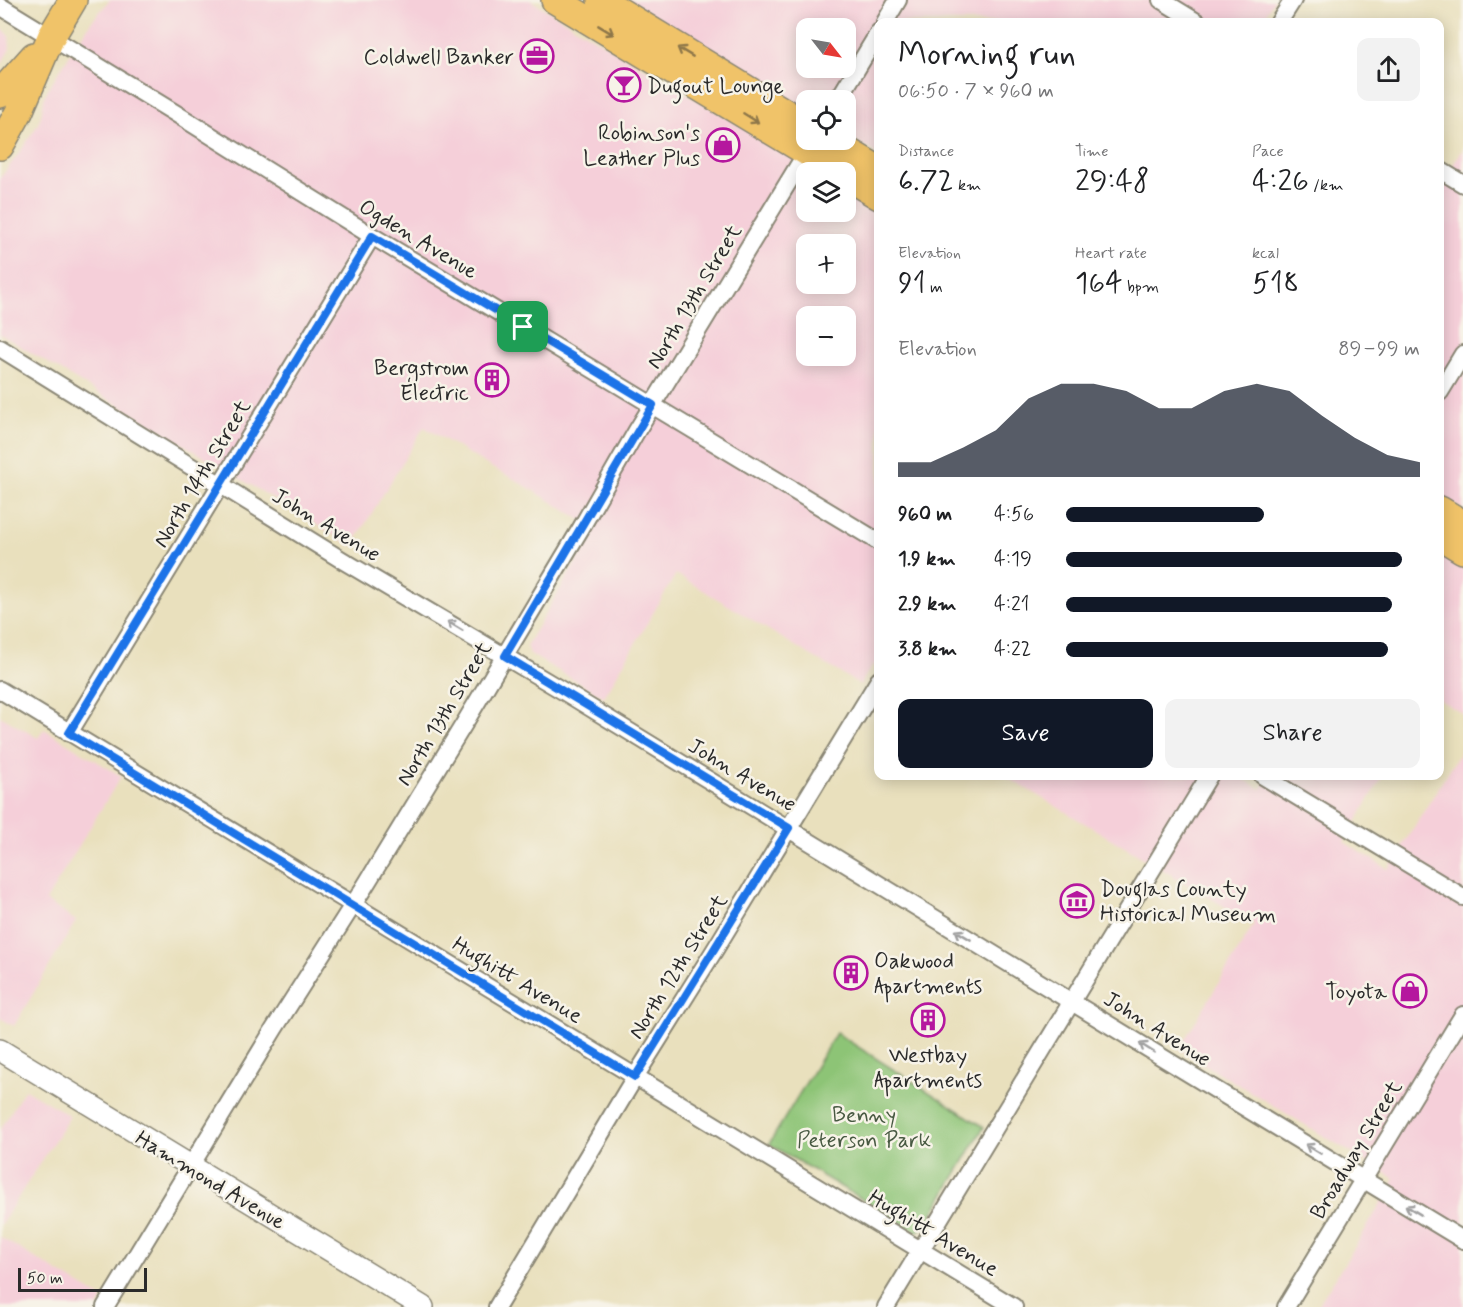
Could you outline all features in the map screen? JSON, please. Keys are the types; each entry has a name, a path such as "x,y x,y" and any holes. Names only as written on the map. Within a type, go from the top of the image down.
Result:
{"main road":[{"path":"0,146 18,112 51,37 73,0"},
{"path":"555,0 796,129"},
{"path":"601,0 796,127"},
{"path":"0,94 51,37"},
{"path":"823,150 832,162"},
{"path":"837,150 874,168"},
{"path":"856,182 874,193"},
{"path":"1444,512 1463,524"},
{"path":"1444,538 1463,550"}],"street":[{"path":"887,18 898,0"},
{"path":"1161,0 1190,18"},
{"path":"1282,18 1293,0"},
{"name":"Ogden Avenue","path":"0,6 372,236 874,539"},
{"path":"844,90 874,40"},
{"name":"North 13th Street","path":"105,1307 505,656 807,150"},
{"path":"1444,172 1463,184"},
{"name":"North 14th Street","path":"69,733 372,236"},
{"name":"John Avenue","path":"0,348 342,560 789,828 1463,1240"},
{"path":"1444,385 1463,354"},
{"name":"North 12th Street","path":"497,1307 635,1077 874,688"},
{"name":"Hughitt Avenue","path":"0,690 1014,1307"},
{"path":"886,1307 1207,780"},
{"path":"1270,780 1463,897"},
{"name":"Broadway Street","path":"1286,1307 1463,1015"},
{"name":"Hammond Avenue","path":"0,1050 423,1307"}],"shaded area":[{"path":"110,0 530,0 800,162 796,162 796,222 856,222 856,196 874,207 874,665 860,685 676,574 604,697 538,659 529,653 526,646 596,529 516,480 424,427 352,546 0,334 0,178 38,124 44,98 91,22"},
{"path":"623,0 1274,0 1263,18 874,18 874,152 856,141 856,90 796,90 796,104"},
{"path":"0,26 9,35 10,49 0,66"},
{"path":"1463,149 1463,510 1444,498 1444,179"},
{"path":"1444,554 1463,566 1463,714 1444,702"},
{"path":"0,716 38,738 44,729 121,776 46,901 76,921 14,1026 0,1018"},
{"path":"1463,748 1463,1307 1317,1307 1395,1179 1179,1049 1254,924 1012,780 1245,780 1261,789 1267,780 1381,780 1344,842 1388,869"},
{"path":"25,1089 70,1116 0,1226 0,1130"},
{"path":"0,1237 103,1299 98,1307 0,1307"}],"green space":[{"name":"Benny Peterson Park","path":"836,1033 984,1127 930,1218 919,1231 915,1231 769,1144"}],"place":[{"name":"Coldwell Banker","path":"537,56"},
{"name":"Dugout Lounge","path":"624,85"},
{"name":"Robinson's Leather Plus","path":"723,145"},
{"name":"Bergstrom Electric","path":"492,380"},
{"name":"Douglas County Historical Museum","path":"1077,901"},
{"name":"Oakwood Apartments","path":"851,973"},
{"name":"Toyota","path":"1410,991"},
{"name":"Westbay Apartments","path":"928,1020"}],"route":[{"path":"372,236 523,327 653,405 505,656 789,828 635,1077 69,733 372,236"}]}
